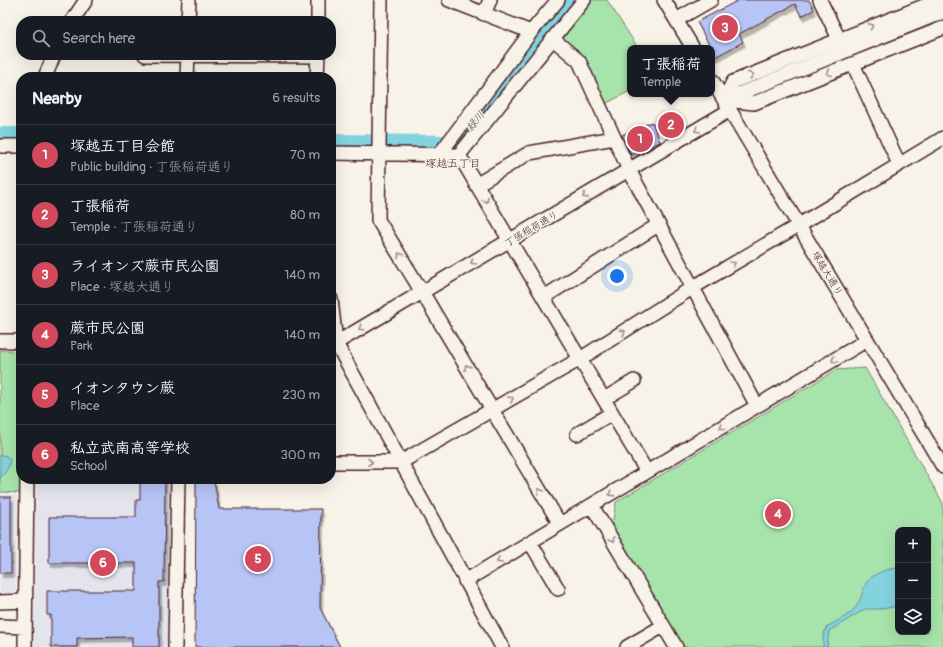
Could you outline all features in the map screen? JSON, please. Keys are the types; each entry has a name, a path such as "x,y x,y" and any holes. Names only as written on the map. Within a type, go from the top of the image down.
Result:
{"street":[{"path":"75,16 86,0"},
{"path":"188,16 189,0"},
{"path":"318,0 318,16"},
{"path":"381,0 378,220 560,524"},
{"path":"449,0 531,32"},
{"path":"484,14 490,0"},
{"path":"440,154 531,32 558,0"},
{"path":"459,155 584,0"},
{"path":"664,0 691,45"},
{"path":"676,20 711,0"},
{"path":"820,0 839,39"},
{"path":"939,0 733,82 727,105 754,103 943,28"},
{"name":"丁張稲荷通り","path":"336,341 628,170 727,105 743,92 943,12"},
{"path":"553,39 579,60 628,170 757,406"},
{"path":"47,72 52,60"},
{"path":"187,72 188,60"},
{"path":"317,72 318,60"},
{"path":"852,64 899,164"},
{"name":"塚越大通り","path":"715,85 943,467"},
{"path":"476,185 529,153 614,138"},
{"path":"336,462 401,462 580,358 692,288 943,138"},
{"path":"0,146 16,146"},
{"path":"336,153 380,149 459,155"},
{"path":"459,155 647,472"},
{"path":"544,297 658,225"},
{"path":"465,581 867,340"},
{"path":"0,341 16,341"},
{"path":"336,348 401,462 502,647"},
{"path":"604,399 634,381"},
{"path":"577,434 612,412"},
{"path":"25,647 26,484"},
{"path":"175,647 178,484"},
{"path":"592,506 676,647"},
{"path":"530,542 558,589"},
{"path":"0,602 25,601"},
{"path":"0,626 25,626"},
{"path":"627,647 664,626"}],"shaded area":[{"path":"36,484 173,484 170,647 34,647"},
{"path":"0,495 17,495 16,590 7,598 0,598"}],"green space":[{"path":"588,0 607,0 636,45 627,45 627,93 605,104 558,39"},
{"path":"0,350 13,351 16,354 16,484 20,484 20,493 0,492"},
{"path":"865,368 943,503 943,647 683,647 612,526 616,502 836,370"}],"water":[{"path":"5,455 10,460 10,463 0,479 0,456"},
{"path":"895,569 895,607 882,609 865,609 829,631 827,647 823,647 823,637 826,628 849,614 858,605 864,587 870,579 878,573"}],"building":[{"path":"739,0 809,0 814,10 801,16 795,4 739,34 743,42 715,57 715,45 709,45 697,22"},
{"path":"652,122 660,142 631,155 622,135"},
{"path":"140,484 165,484 164,582 159,582 159,647 132,647 132,637 77,638 77,647 51,647 51,615 47,615 47,591 136,591 136,563 49,563 49,517 136,517 136,500 140,500"},
{"path":"196,484 215,484 219,509 321,509 320,608 340,647 195,647"},
{"path":"0,497 11,497 11,573 0,573"}],"waterway":[{"name":"緑川","path":"336,146 454,147 573,0"},
{"name":"緑川","path":"0,139 16,139"}],"place":[{"name":"ライオンズ蕨市民公園","path":"725,28"},
{"name":"丁張稲荷","path":"671,125"},
{"name":"塚越五丁目会館","path":"640,139"},
{"name":"蕨市民公園","path":"778,514"},
{"name":"イオンタウン蕨","path":"258,559"},
{"name":"私立武南高等学校","path":"103,563"}],"district":[{"name":"塚越五丁目","path":"453,163"}]}
